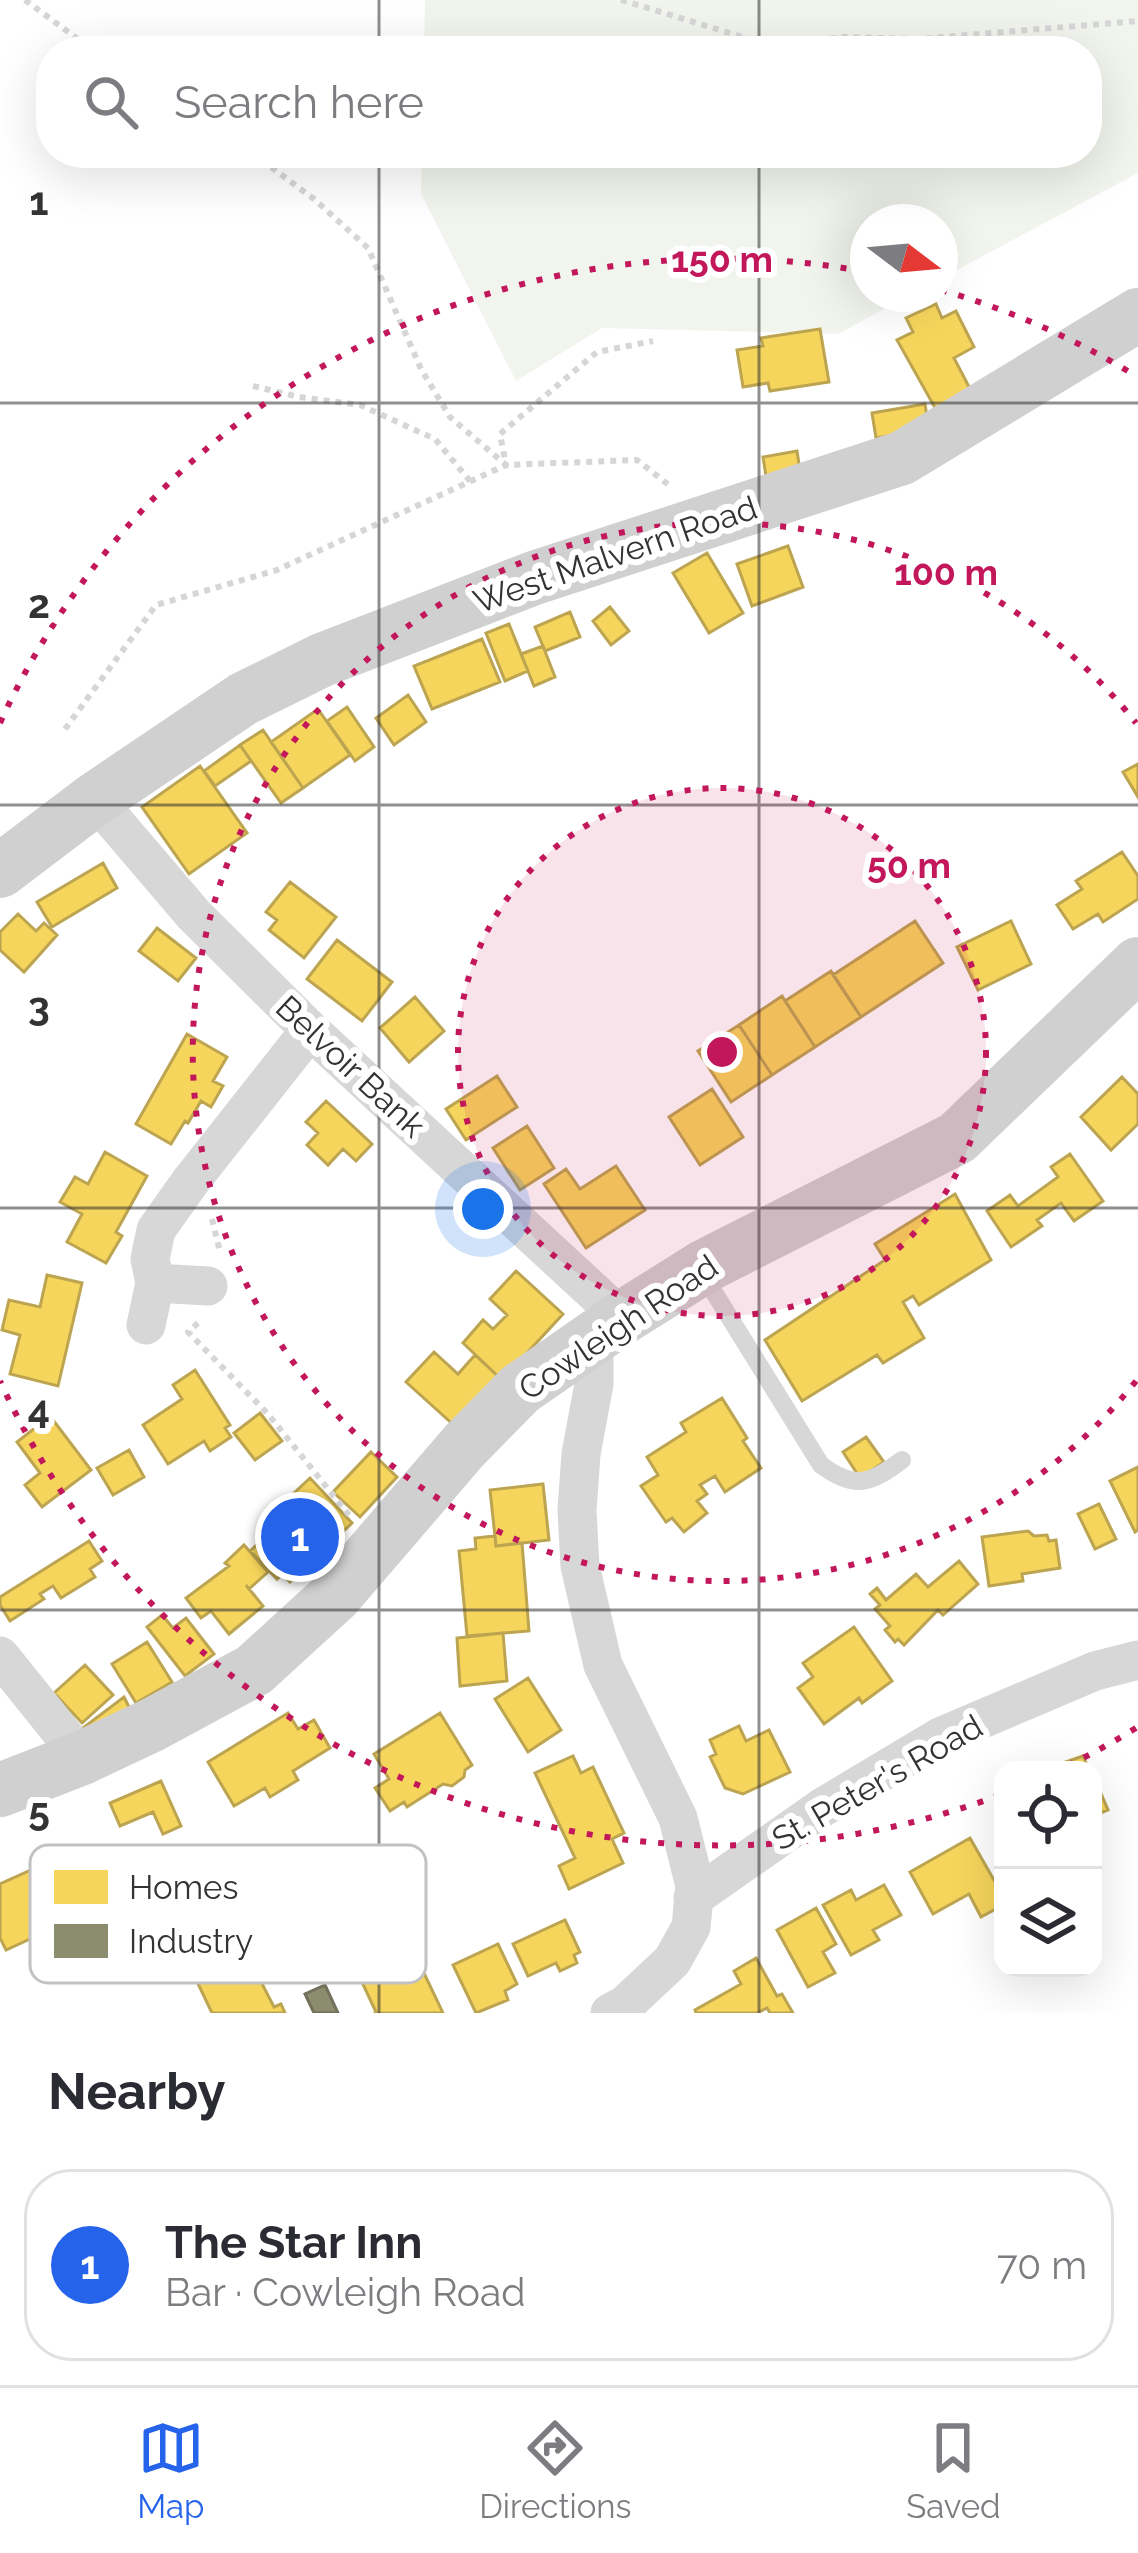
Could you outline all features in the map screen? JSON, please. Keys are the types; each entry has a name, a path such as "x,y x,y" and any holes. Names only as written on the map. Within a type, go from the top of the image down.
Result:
{"main road":[{"name":"West Malvern Road","path":"0,871 95,799 242,699 322,660 534,578 902,458 1138,315"},
{"name":"Cowleigh Road","path":"0,1790 152,1725 254,1670 336,1595 464,1446 520,1389 699,1269 957,1138 1138,964"}],"street":[{"name":"Belvoir Bank","path":"95,799 194,915 608,1327"},
{"path":"146,1324 154,1283 150,1259 156,1230 310,1030"},
{"path":"154,1283 210,1286"},
{"path":"608,1327 581,1454 580,1566 603,1665 678,1818 694,1886 691,1927 672,1961 625,2006 610,2013"},
{"path":"0,1656 82,1758"},
{"name":"St. Peter's Road","path":"694,1898 823,1807 940,1737 1095,1671 1138,1660"}],"lane":[{"path":"699,1269 821,1465 840,1479 869,1481 902,1460"}],"path":[{"path":"25,0 74,36"},
{"path":"621,0 740,36"},
{"path":"955,36 1138,21"},
{"path":"272,168 368,248 421,369 450,417 506,465"},
{"path":"506,465 500,434 529,408 597,352 653,340"},
{"path":"253,386 360,405 435,439 470,481"},
{"path":"65,730 156,605 277,569 506,465 637,460 713,519"},
{"path":"211,1214 210,1286 188,1332 268,1414 376,1548"}],"shaded area":[{"path":"425,0 1138,0 1138,173 958,269 958,204 850,204 850,312 879,312 838,334 602,328 516,381 421,194 422,168 1102,168 1102,36 424,36"}],"building: Homes":[{"path":"919,312 939,312 942,318 956,312 974,347 954,358 978,404 943,422 897,340 913,332 906,318"},
{"path":"820,329 829,382 770,391 768,383 743,387 737,350 763,346 761,338"},
{"path":"925,404 929,429 876,438 872,413"},
{"path":"797,451 801,477 767,483 763,457"},
{"path":"788,546 803,587 752,606 737,564"},
{"path":"707,553 743,613 709,633 673,573"},
{"path":"610,607 629,631 611,645 593,621"},
{"path":"570,612 580,637 545,651 535,627"},
{"path":"509,624 528,671 505,681 486,633"},
{"path":"482,639 500,682 432,709 414,666"},
{"path":"543,646 555,677 534,686 521,654"},
{"path":"408,695 426,722 394,745 376,718"},
{"path":"347,707 374,747 355,761 327,721"},
{"path":"318,709 350,755 303,788 271,742"},
{"path":"263,730 303,788 281,803 240,745"},
{"path":"240,745 251,761 215,786 204,771"},
{"path":"1138,764 1138,797 1123,772"},
{"path":"200,766 247,833 189,874 142,807"},
{"path":"1122,852 1138,876 1138,899 1103,922 1098,914 1073,929 1057,905 1082,889 1076,881"},
{"path":"103,863 117,888 52,927 37,902"},
{"path":"290,882 336,917 304,958 269,930 277,920 266,912"},
{"path":"18,914 36,931 44,923 57,935 24,972 0,950 0,932"},
{"path":"915,921 943,963 861,1017 833,975"},
{"path":"1011,921 1031,964 978,990 957,947"},
{"path":"157,928 196,958 178,981 139,951"},
{"path":"337,940 392,982 362,1021 307,979"},
{"path":"831,971 861,1017 815,1047 785,1001"},
{"path":"782,996 815,1047 772,1075 739,1025"},
{"path":"415,997 444,1031 409,1062 380,1028"},
{"path":"739,1025 772,1075 731,1102 698,1051"},
{"path":"187,1034 227,1057 213,1081 223,1086 211,1107 201,1101 171,1144 136,1124"},
{"path":"497,1076 517,1107 466,1140 446,1109"},
{"path":"1122,1077 1138,1094 1138,1124 1111,1150 1081,1117"},
{"path":"712,1089 743,1137 700,1165 669,1117"},
{"path":"326,1101 372,1144 356,1161 343,1149 328,1165 307,1145 318,1133 306,1122"},
{"path":"527,1126 554,1168 520,1190 493,1148"},
{"path":"105,1152 147,1176 116,1232 122,1236 106,1263 67,1242 82,1214 60,1202 75,1177 88,1184"},
{"path":"1070,1154 1103,1201 1074,1221 1061,1203 1037,1220 1042,1226 1011,1247 987,1211 1010,1195 1018,1206 1058,1177 1051,1167"},
{"path":"616,1166 645,1210 586,1248 544,1184 566,1169 580,1189"},
{"path":"955,1194 991,1260 919,1305 913,1296 903,1302 924,1338 883,1363 877,1355 802,1401 765,1340 885,1260 875,1244"},
{"path":"516,1271 563,1314 502,1380 463,1343 483,1320 493,1329 507,1315 490,1299"},
{"path":"47,1275 82,1283 58,1386 10,1374 20,1335 2,1330 9,1300 40,1307"},
{"path":"434,1352 458,1374 475,1355 502,1380 457,1428 406,1382"},
{"path":"195,1370 230,1425 225,1428 231,1437 210,1451 204,1441 168,1464 143,1425 182,1399 173,1385"},
{"path":"722,1398 761,1468 725,1492 715,1476 700,1485 707,1494 697,1501 707,1513 684,1532 672,1518 666,1522 641,1486 658,1475 647,1457 686,1432 681,1423"},
{"path":"260,1413 282,1441 255,1460 234,1433"},
{"path":"50,1416 91,1470 42,1507 25,1485 40,1473 17,1442"},
{"path":"866,1437 884,1462 860,1478 843,1452"},
{"path":"129,1450 144,1477 113,1495 97,1468"},
{"path":"371,1452 397,1477 360,1517 333,1492"},
{"path":"1138,1467 1138,1530 1135,1532 1110,1481"},
{"path":"310,1478 352,1523 319,1555 287,1522 305,1505 294,1493"},
{"path":"543,1484 549,1540 496,1546 490,1490"},
{"path":"1099,1504 1116,1539 1095,1549 1078,1514"},
{"path":"291,1526 319,1555 290,1582 282,1574 277,1579 250,1551 275,1528 282,1534"},
{"path":"1028,1531 1056,1540 1060,1568 989,1586 982,1537"},
{"path":"495,1536 496,1546 522,1543 529,1631 467,1636 459,1551 476,1549 475,1538"},
{"path":"89,1541 102,1561 90,1569 95,1577 61,1598 53,1586 40,1594 44,1599 10,1621 0,1597"},
{"path":"244,1545 268,1572 249,1589 263,1606 229,1634 211,1611 201,1618 186,1598 229,1566 225,1563"},
{"path":"959,1561 978,1584 943,1615 938,1610 904,1645 898,1639 895,1642 885,1630 890,1626 875,1609 880,1605 870,1594 877,1588 886,1600 916,1574 928,1587"},
{"path":"162,1615 173,1628 186,1618 214,1654 185,1676 147,1627"},
{"path":"854,1627 892,1681 824,1724 798,1688 813,1677 803,1663"},
{"path":"503,1633 507,1681 460,1686 457,1638"},
{"path":"147,1642 172,1682 136,1703 112,1664"},
{"path":"85,1665 113,1695 82,1723 54,1693"},
{"path":"528,1678 561,1730 528,1752 495,1699"},
{"path":"124,1697 138,1725 75,1734"},
{"path":"288,1713 298,1729 314,1720 330,1748 293,1771 298,1780 270,1797 265,1788 234,1806 208,1762"},
{"path":"440,1713 472,1765 452,1786 443,1784 407,1807 404,1802 390,1811 375,1788 389,1779 374,1754"},
{"path":"739,1726 746,1741 769,1730 790,1772 743,1794 725,1788 710,1757 716,1754 710,1740"},
{"path":"573,1756 581,1773 593,1767 624,1833 612,1839 623,1863 569,1889 559,1866 575,1858 535,1773"},
{"path":"161,1781 181,1826 163,1834 153,1812 120,1826 110,1803"},
{"path":"970,1838 994,1880 994,1910 981,1917 969,1894 933,1914 910,1872"},
{"path":"30,1870 30,1939 6,1950 0,1938 0,1884"},
{"path":"884,1885 901,1915 873,1930 879,1940 851,1955 823,1905 851,1890 856,1900"},
{"path":"816,1908 836,1944 823,1952 835,1973 808,1987 777,1930"},
{"path":"565,1920 580,1952 574,1955 577,1963 560,1971 556,1963 528,1976 513,1944"},
{"path":"498,1944 517,1984 505,1991 508,2000 476,2013 453,1965"},
{"path":"756,1958 777,1996 782,1994 793,2013 770,2013 767,2008 757,2013 696,2013 741,1984 734,1971"},
{"path":"426,1977 443,2013 374,2013 362,1983 426,1983"},
{"path":"198,1983 262,1983 274,2007 281,2004 285,2013 212,2013"}],"building: Industry":[{"path":"325,1985 338,2013 314,2013 305,1994"}],"place":[{"name":"The Star Inn","path":"300,1537"}]}
